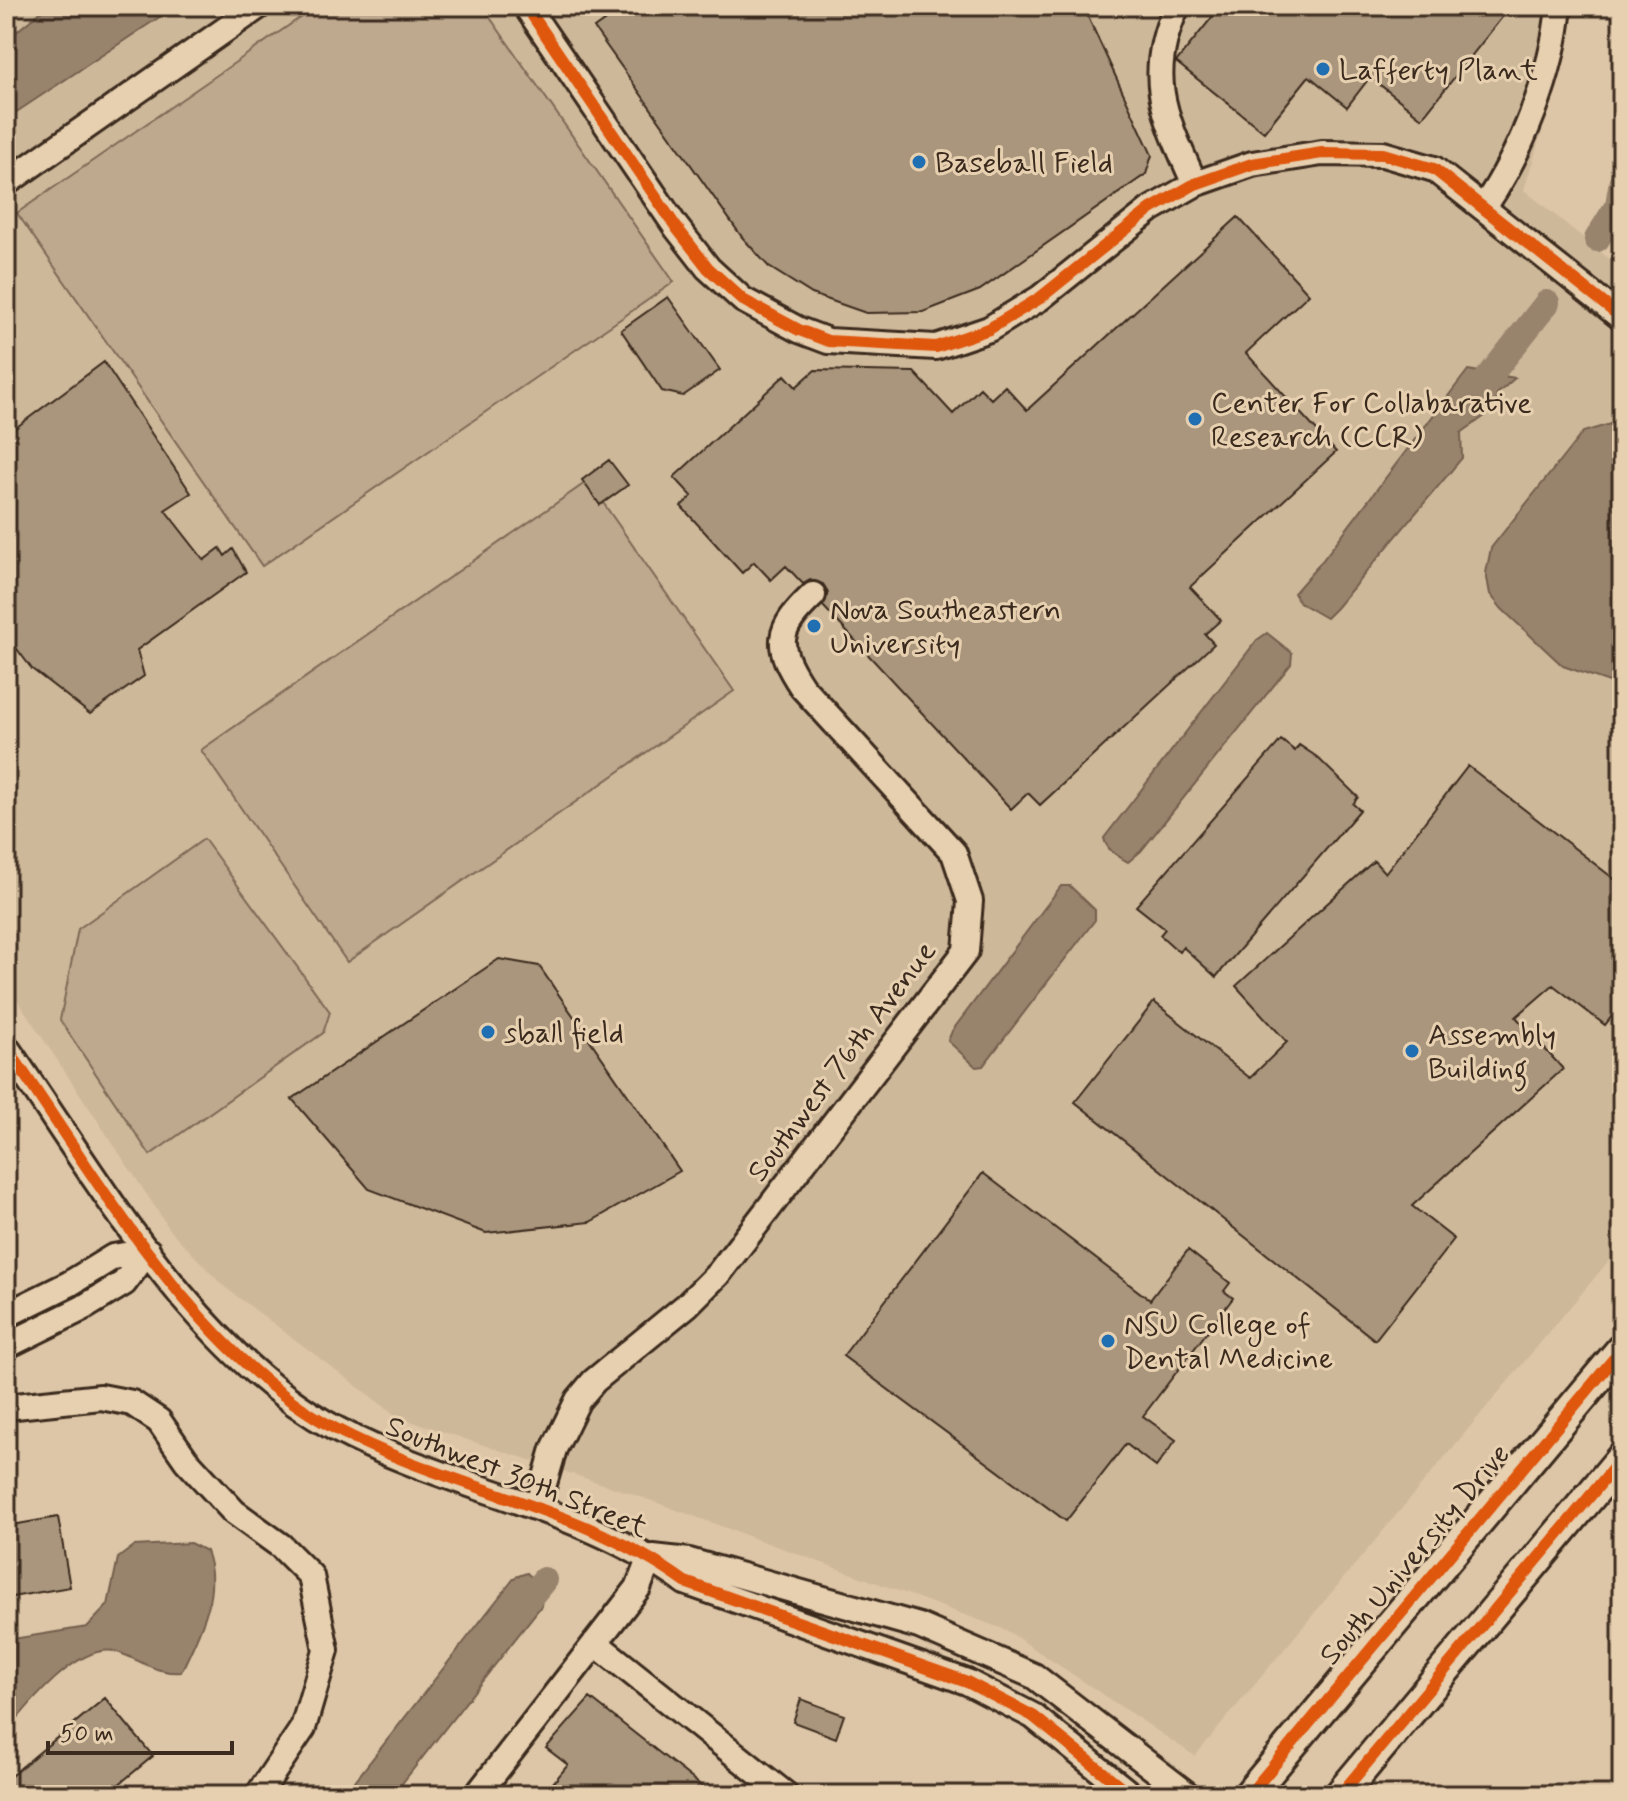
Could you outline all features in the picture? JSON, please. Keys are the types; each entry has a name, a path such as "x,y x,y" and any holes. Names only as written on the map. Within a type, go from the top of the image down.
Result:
{"main road":[{"name":"South University Drive","path":"1249,1795 1622,1349"},
{"path":"1340,1795 1622,1458"}],"street":[{"path":"6,183 259,6"},
{"path":"526,6 676,227 708,268 743,300 799,330 828,341 936,347 989,329 1040,298 1151,209 1195,184 1252,164 1322,153 1383,154 1434,169 1622,318"},
{"path":"1177,6 1159,59 1160,89 1195,184"},
{"path":"1484,207 1524,137 1553,43 1559,6"},
{"name":"Southwest 76th Avenue","path":"537,1508 554,1449 578,1400 594,1381 687,1305 719,1273 966,951 970,901 954,853 802,687 784,660 783,637 789,618 813,595"},
{"name":"Southwest 30th Street","path":"6,1047 148,1251 221,1341 262,1380 293,1403 372,1446 537,1508 650,1557 685,1582 967,1682 1033,1716 1131,1795"},
{"path":"6,1315 69,1284 113,1257 148,1251"},
{"path":"6,1346 83,1308 124,1283 148,1251"},
{"path":"6,1407 101,1397 132,1403 159,1421 186,1460 234,1512 281,1546 311,1576 326,1650 303,1728 258,1795"},
{"path":"477,1795 638,1588 650,1557"},
{"name":"Southwest 30th Street","path":"650,1557 689,1561 933,1632 1034,1676 1188,1795"},
{"path":"595,1643 786,1795"}],"shaded area":[{"name":"Nova Southeastern University","path":"6,6 1571,6 1562,65 1524,190 1622,269 1622,1245 1195,1756 1006,1630 630,1493 398,1417 222,1285 171,1231 6,983"},
{"path":"48,6 176,6 6,119 6,40"},
{"path":"317,6 482,6 674,282 262,566 17,213"},
{"path":"1468,370 1515,378 1497,394 1496,408 1461,433 1462,458 1336,608 1326,618 1300,603 1294,593"},
{"path":"1610,424 1622,429 1622,675 1609,682 1563,666 1502,609 1490,594 1486,573 1491,548 1583,432"},
{"path":"588,481 734,691 347,962 201,750"},
{"path":"1267,633 1292,653 1291,664 1141,851 1128,862 1117,855 1107,846 1104,838 1257,640"},
{"path":"204,839 330,1012 323,1033 150,1155 60,1020 78,929"},
{"path":"1061,886 1070,886 1095,910 1095,920 983,1066 976,1067 948,1041 952,1031"},
{"path":"190,1543 206,1551 210,1566 210,1598 195,1643 181,1672 156,1669 117,1652 102,1651 87,1656 40,1693 6,1733 6,1640 87,1627 108,1605 118,1558 134,1546"},
{"path":"527,1573 543,1589 541,1606 393,1795 344,1795 515,1577"}],"building":[{"name":"Baseball Field","path":"625,6 1083,6 1152,155 1146,174 980,290 923,312 866,313 812,294 769,267 742,237 594,28"},
{"name":"Lafferty Plant","path":"1221,6 1511,6 1422,118 1370,77 1347,107 1309,76 1264,132 1176,62"},
{"path":"1238,217 1309,294 1246,353 1336,452 1190,587 1221,620 1205,634 1214,644 1040,805 1028,793 1011,809 823,606 828,592 823,584 810,580 803,584 786,566 771,580 754,562 742,573 681,506 692,496 674,477 785,375 796,387 815,370 914,372 953,414 980,388 991,399 1005,386 1027,410"},
{"path":"668,297 720,370 683,396 662,391 621,330"},
{"path":"104,362 191,493 165,510 204,560 220,548 225,556 233,549 246,572 137,650 144,676 90,714 32,669 17,649 6,655 6,435"},
{"path":"609,460 628,485 600,505 582,480"},
{"path":"1281,740 1295,751 1299,745 1317,757 1358,797 1353,804 1360,810 1216,977 1183,947 1179,952 1160,935 1165,929 1136,906"},
{"name":"Assembly Building","path":"1468,766 1622,885 1622,1003 1605,1025 1553,985 1516,1017 1563,1069 1412,1206 1454,1239 1375,1340 1075,1102 1154,1002 1250,1078 1287,1042 1236,986 1374,861 1385,873"},
{"name":"sball field","path":"499,959 539,966 680,1171 590,1222 486,1233 369,1189 292,1099"},
{"name":"NSU College of Dental Medicine","path":"983,1173 1150,1300 1188,1250 1230,1283 1224,1291 1233,1298 1143,1416 1176,1440 1156,1467 1126,1444 1066,1521 843,1356"},
{"path":"58,1517 70,1587 6,1598 6,1526"},
{"path":"105,1698 153,1756 106,1795 6,1795 6,1780"},
{"path":"590,1698 713,1795 543,1795 568,1765 546,1748"},
{"path":"801,1699 844,1715 836,1738 793,1722"}],"waterway":[{"path":"1597,239 1618,205 1622,181"},
{"path":"1470,401 1547,303"},
{"path":"517,1613 544,1580"}],"cycle path":[{"path":"526,6 676,227 708,268 743,300 799,330 828,341 936,347 989,329 1040,298 1151,209 1195,184 1252,164 1322,153 1383,154 1434,169 1622,318"},
{"path":"6,1047 152,1258 193,1309 238,1356 285,1396 336,1429 379,1450 602,1534 645,1556 685,1582 967,1682 1033,1716 1131,1795"},
{"path":"1249,1795 1622,1349"},
{"path":"1340,1795 1622,1458"}],"place":[{"name":"Lafferty Plant","path":"1323,69"},
{"name":"Baseball Field","path":"919,162"},
{"name":"Center For Collabarative Research (CCR)","path":"1195,419"},
{"name":"Nova Southeastern University","path":"814,626"},
{"name":"sball field","path":"488,1032"},
{"name":"Assembly Building","path":"1412,1051"},
{"name":"NSU College of Dental Medicine","path":"1108,1341"}]}
